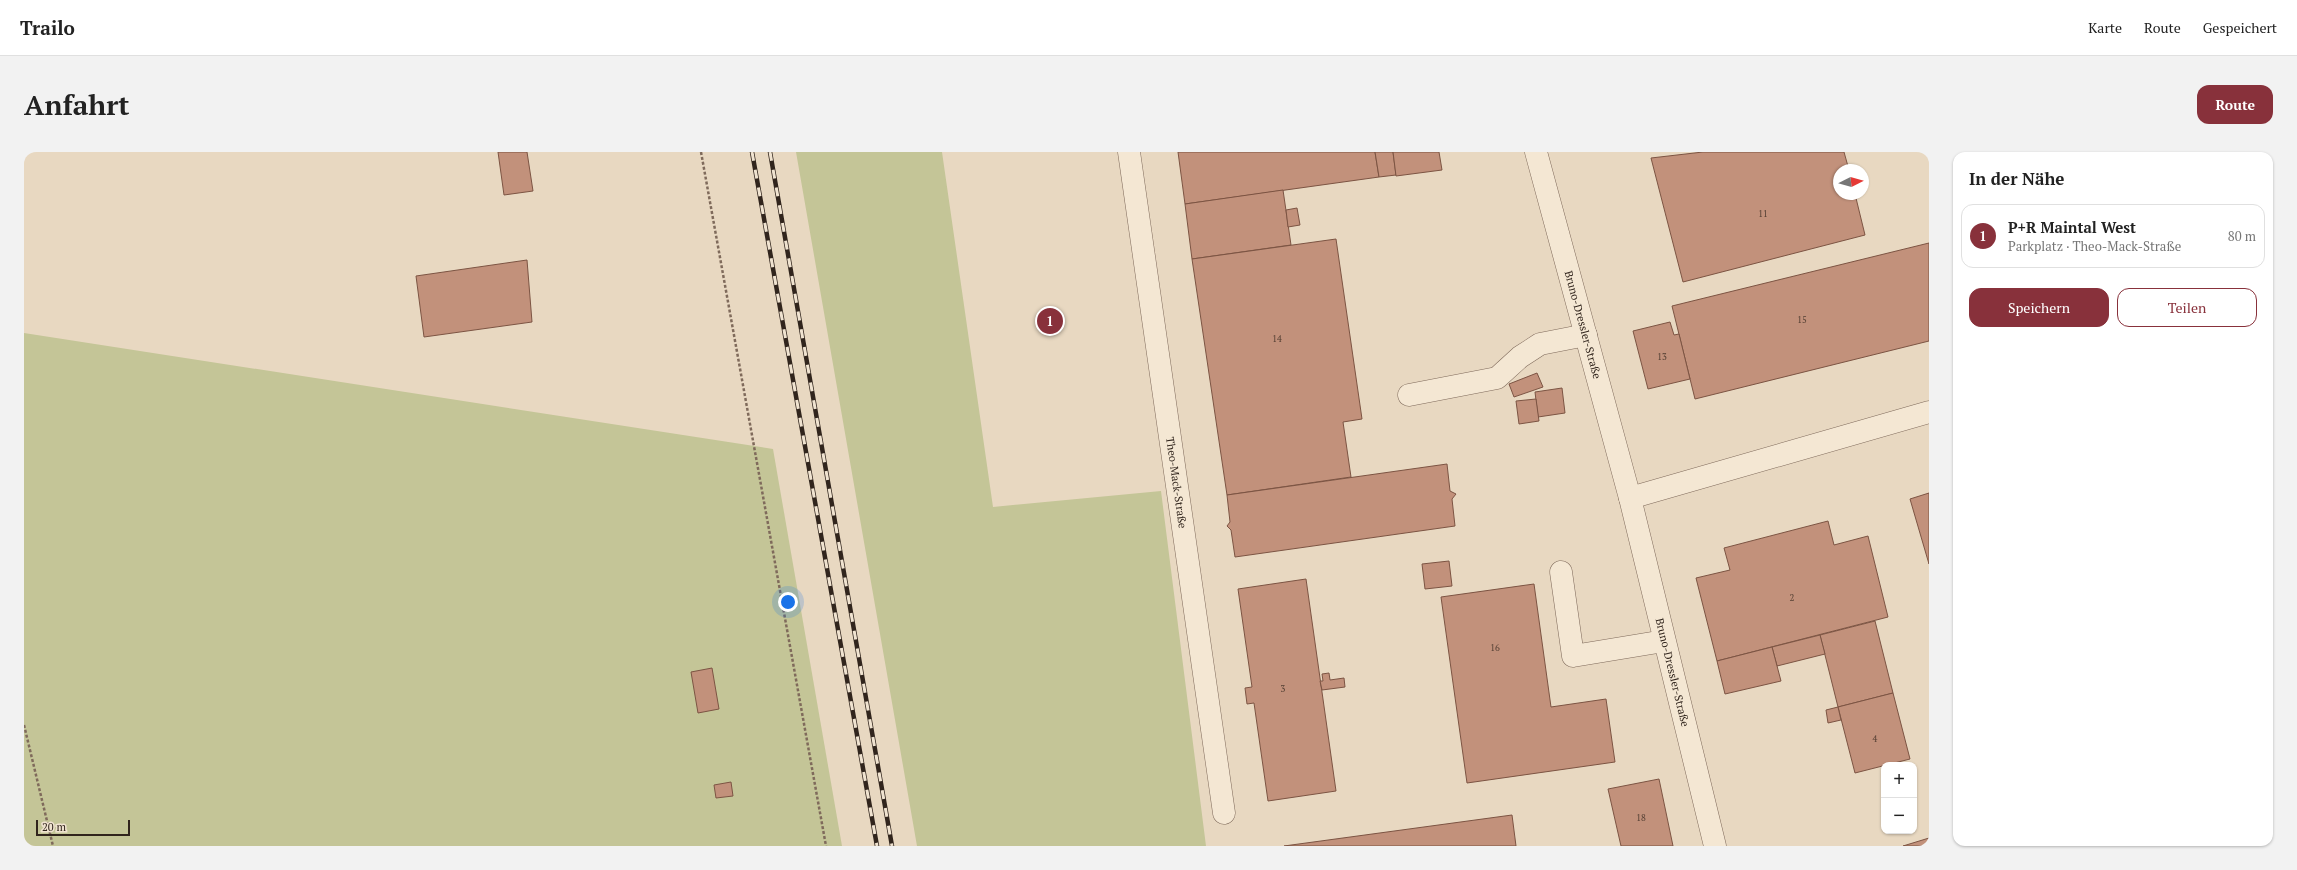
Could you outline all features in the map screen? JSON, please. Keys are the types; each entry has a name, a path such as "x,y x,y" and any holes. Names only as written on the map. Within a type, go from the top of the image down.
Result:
{"street":[{"name":"Theo-Mack-Straße","path":"1129,152 1224,813"},
{"name":"Bruno-Dressler-Straße","path":"1536,152 1630,498 1715,846"},
{"path":"1409,395 1497,378 1520,357 1540,344 1586,335"},
{"path":"1630,498 1929,412"},
{"path":"1561,572 1573,656 1664,641"}],"path":[{"path":"701,152 758,476 826,846"},
{"path":"24,725 53,846"}],"green space":[{"path":"796,152 942,152 993,507 1161,491 1206,846 917,846"},
{"path":"24,333 773,449 842,846 24,846"}],"building":[{"path":"498,152 527,152 533,191 504,195"},
{"path":"1178,152 1375,152 1379,177 1185,204"},
{"path":"1375,152 1393,152 1396,175 1379,177"},
{"path":"1393,152 1439,152 1442,170 1396,176"},
{"path":"1703,152 1844,152 1847,164 1833,164 1833,200 1856,200 1865,235 1683,282 1651,158"},
{"path":"1283,190 1291,245 1192,259 1185,204"},
{"path":"1297,208 1300,225 1288,227 1286,210"},
{"path":"1336,239 1362,419 1343,422 1351,477 1227,495 1192,259"},
{"path":"1929,243 1929,341 1695,399 1672,306"},
{"path":"527,260 532,322 424,337 416,276"},
{"path":"1670,322 1674,335 1679,334 1690,379 1648,389 1633,331"},
{"path":"1537,373 1543,387 1514,397 1509,384"},
{"path":"1562,388 1565,413 1538,417 1535,392"},
{"path":"1536,399 1539,421 1519,424 1516,401"},
{"path":"1447,464 1450,491 1456,494 1452,499 1455,526 1235,557 1231,530 1227,526 1230,522 1227,495"},
{"path":"1929,493 1929,564 1910,499"},
{"path":"1828,521 1834,545 1868,536 1888,617 1717,661 1696,578 1730,570 1724,548"},
{"path":"1449,561 1452,586 1425,589 1422,564"},
{"path":"1306,579 1336,791 1268,801 1254,703 1247,704 1245,688 1252,687 1238,589"},
{"path":"1534,584 1551,707 1606,699 1615,762 1467,783 1441,597"},
{"path":"1875,621 1893,693 1838,707 1820,635"},
{"path":"1820,635 1825,654 1777,666 1772,647"},
{"path":"1772,647 1781,681 1725,694 1717,661"},
{"path":"712,668 719,709 698,713 691,672"},
{"path":"1329,673 1330,680 1344,678 1345,687 1322,690 1320,681 1323,681 1322,674"},
{"path":"1893,693 1910,759 1898,762 1881,762 1881,766 1855,773 1838,707"},
{"path":"1838,707 1841,720 1828,723 1826,710"},
{"path":"1659,779 1673,846 1621,846 1608,789"},
{"path":"731,782 733,796 716,798 714,785"},
{"path":"1512,815 1516,846 1284,846"},
{"path":"1929,838 1929,846 1903,846"}],"railway":[{"path":"752,152 877,846"},
{"path":"770,152 892,846"}],"place":[{"name":"P+R Maintal West","path":"1050,321"}]}
